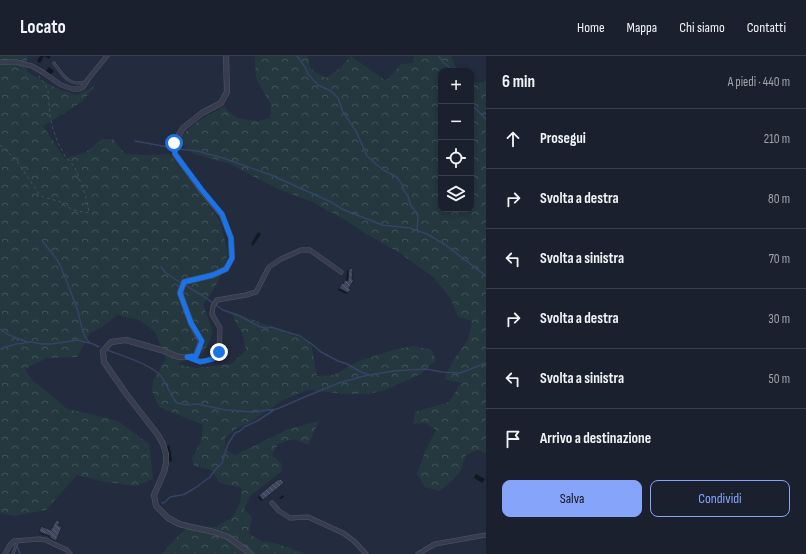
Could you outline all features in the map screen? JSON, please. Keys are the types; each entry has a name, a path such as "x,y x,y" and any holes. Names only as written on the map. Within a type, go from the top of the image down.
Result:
{"street":[{"path":"0,62 16,62 22,64 47,75 57,84 73,89 80,89 107,56"},
{"path":"226,56 227,92 221,103 202,113 183,128 174,143 175,154 222,214 231,238 232,258 226,269 213,275 184,282 180,293 191,323 202,341 196,356 179,356 126,340 111,342 103,351 104,362 163,444 166,454 166,463 164,472 154,495 156,506 168,518 179,524 214,532 228,537 251,554"},
{"path":"187,357 200,362 213,359 219,352 220,328 212,314 213,306 217,300 256,292 269,267 281,259 301,250 310,250 341,272"},
{"path":"272,502 279,510 290,518 308,517 343,533 354,541 366,554"},
{"path":"418,554 435,544 486,535"},
{"path":"5,554 14,541 39,539 46,540 67,550 70,554"}],"lane":[{"path":"54,62 66,79 72,82 83,83 89,78"},
{"path":"13,554 14,548 18,541"}],"path":[{"path":"0,145 17,161 39,194 43,197 61,202 65,206 78,211 89,213 87,200 74,166 58,143 53,129 50,116 48,91 40,78 38,70"}],"green space":[{"path":"0,56 27,56 27,72 58,89 77,95 95,86 82,102 43,126 65,159 86,152 102,139 113,139 125,154 170,154 220,221 228,253 219,280 203,304 213,332 203,353 177,364 195,368 231,364 246,350 242,333 232,312 311,342 317,376 334,375 359,361 393,350 413,346 432,350 436,360 421,374 385,390 369,394 345,394 308,390 283,400 249,423 237,428 225,438 225,449 235,455 289,429 319,421 308,445 294,439 278,444 272,455 281,463 282,471 250,496 244,510 252,517 249,534 262,541 278,544 306,554 162,554 189,526 215,527 232,518 240,503 242,488 220,483 211,470 194,466 192,458 201,441 203,425 159,407 152,391 153,381 166,359 155,332 139,320 117,315 102,327 90,333 77,357 47,358 25,369 32,380 67,409 118,421 149,444 153,479 136,486 105,482 77,475 46,510 14,516 0,513"},
{"path":"255,56 308,56 311,69 326,78 340,68 351,56 386,81 401,64 413,63 414,56 451,56 456,68 438,68 438,212 474,212 474,82 477,83 486,81 486,453 478,450 466,455 460,472 452,481 439,491 425,487 417,474 426,449 436,430 425,423 413,424 415,412 449,402 461,383 444,379 454,359 468,340 472,321 458,317 450,297 432,276 401,254 347,221 312,202 276,188 230,164 194,154 178,143 182,136 192,126 225,106 227,111 238,118 257,121 270,118 271,105 256,78"}],"building":[{"path":"349,268 353,269 352,279 354,280 348,293 339,288 345,280 348,281"},
{"path":"281,479 284,483 263,500 259,495 277,480"},
{"path":"56,520 60,522 58,525 62,527 56,541 50,538 50,536 39,532 41,526 51,530"}],"waterway":[{"path":"297,56 308,74 318,85 331,91 338,98 343,112 356,131 367,156 400,181 408,196 411,206 418,217 417,230"},
{"path":"439,56 443,62 450,68"},
{"path":"472,104 486,119"},
{"path":"135,141 168,147"},
{"path":"178,149 197,151 223,158 271,175 331,202 342,209 382,225 410,228 427,234 447,246 486,276"},
{"path":"43,242 61,267 76,306 83,333 90,343"},
{"path":"161,267 166,273 181,283"},
{"path":"185,285 223,310 240,316 260,327 271,327 300,336 321,352 369,375"},
{"path":"0,329 9,335 27,342"},
{"path":"0,349 16,344 32,342 52,344 77,340 99,347"},
{"path":"107,350 136,361 156,372 161,376 172,397 177,403 188,405 197,404 226,410 252,412 277,409 339,383 364,376 393,371 426,369 460,373 486,363"},
{"path":"162,503 170,497 185,494 210,477 222,463 228,444 235,433 274,410"},
{"path":"17,546 20,554"}],"route":[{"path":"174,143 175,154 222,214 231,238 232,258 226,269 213,275 184,282 180,293 191,323 202,341 196,356 187,357 200,362 213,359 219,352"}]}
